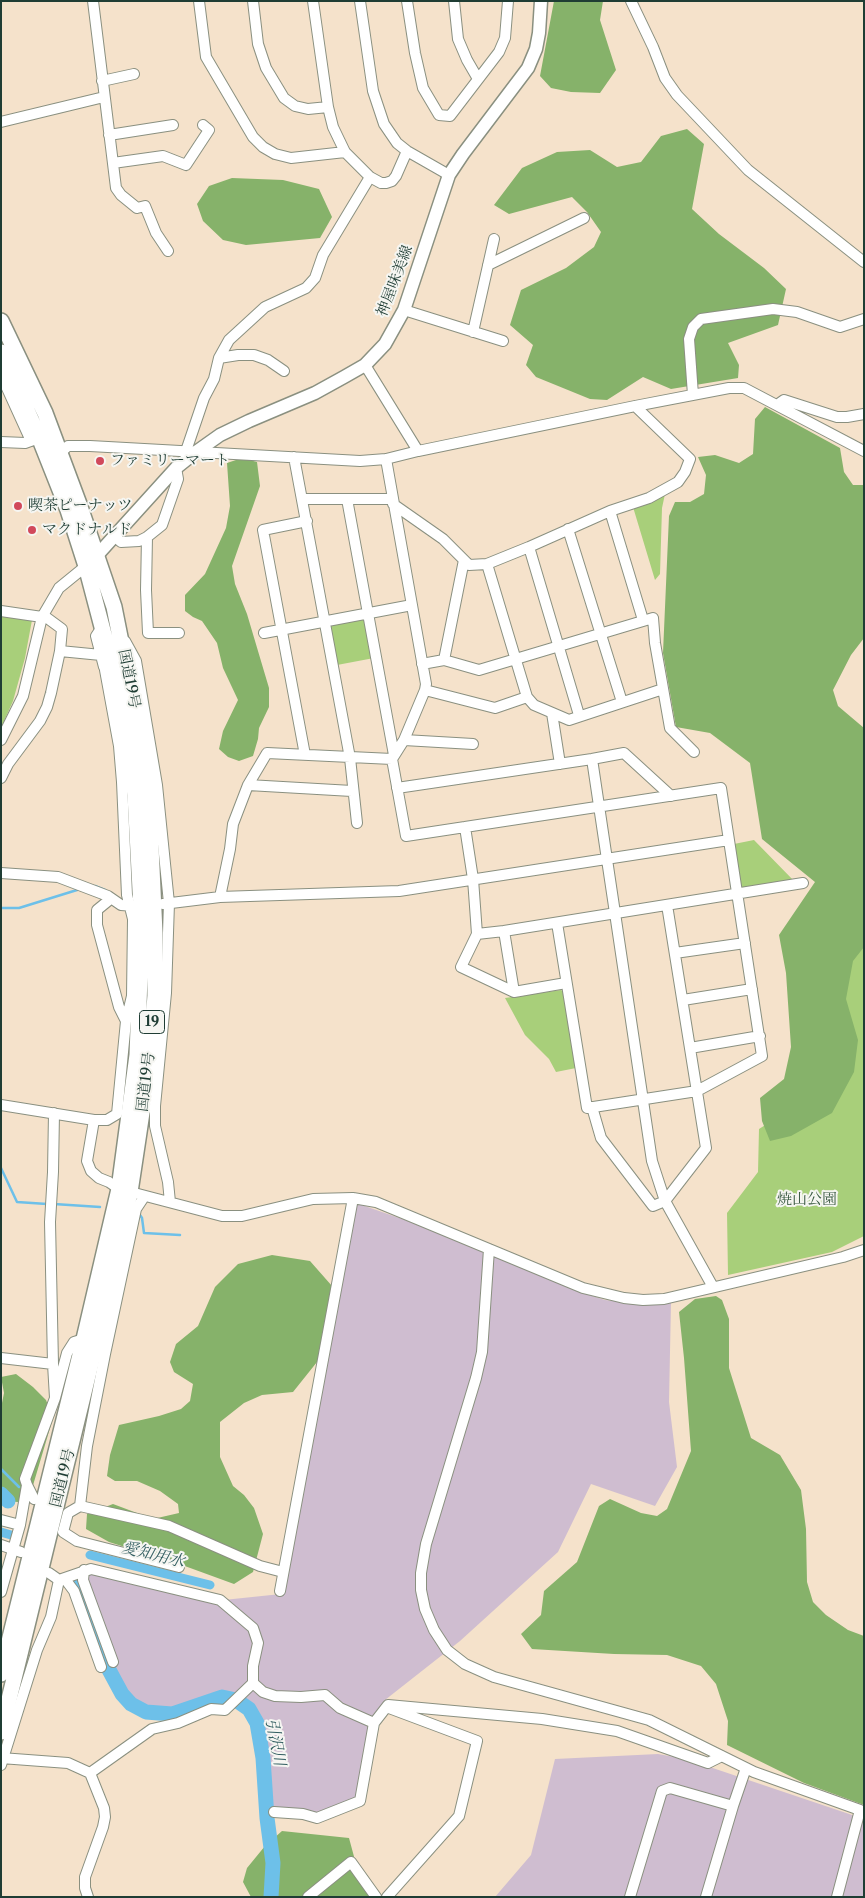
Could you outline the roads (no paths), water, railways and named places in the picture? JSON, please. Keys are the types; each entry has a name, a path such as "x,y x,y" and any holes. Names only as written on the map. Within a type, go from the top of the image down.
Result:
{"highway":[{"name":"国道19号","path":"1,321 64,450 91,561 105,654 126,732 127,776 140,864 142,926 131,1193 84,1339 1,1674"},
{"name":"国道19号","path":"1,352 35,439 114,607 141,742 148,795 155,933 154,996 149,1066 131,1193 95,1376 1,1732"}],"main road":[{"name":"神屋味美線","path":"91,561 191,451 249,421 315,393 365,365 385,344 404,310 449,175 528,68 536,50 540,33 541,1"}],"street":[{"path":"93,1 116,188 121,195 137,208 145,206 156,233 168,251"},
{"path":"198,1 206,57 253,137 269,150 291,158 344,152"},
{"path":"253,1 258,44 266,68 284,98 294,106 308,109 328,107"},
{"path":"314,1 328,107 333,127 344,152 370,177 380,183 392,181 407,151"},
{"path":"360,1 377,106 384,124 397,143 407,151 449,175"},
{"path":"407,1 415,53 423,88 439,114 450,116 499,52 504,38 508,1"},
{"path":"454,1 458,39 478,79"},
{"path":"630,1 653,47 665,78 677,95 748,170 864,262"},
{"path":"102,81 134,74"},
{"path":"1,122 104,97"},
{"path":"109,135 173,125"},
{"path":"113,163 163,156 186,165 209,130 203,125"},
{"path":"191,451 204,398 214,379 219,358 229,340 265,307 306,288 314,278 323,255 370,177"},
{"path":"488,265 584,218"},
{"path":"472,332 494,239"},
{"path":"693,395 689,339 693,327 701,319 773,309 797,312 840,327 864,319"},
{"path":"404,310 503,342"},
{"path":"219,358 254,355 268,360 284,371"},
{"path":"365,365 418,451"},
{"path":"1,375 35,439 25,443 1,442"},
{"path":"64,450 191,451 360,461 386,459 635,406 729,388 744,388 864,451"},
{"path":"777,405 784,400 837,417 864,414"},
{"path":"302,499 393,502 443,538 469,565 487,564 610,511 649,498 678,482 685,472 690,459 635,406"},
{"path":"294,457 350,758 357,823"},
{"path":"386,459 426,684 404,740 393,757"},
{"path":"114,536 121,542 139,541 147,537 162,524 178,479 176,468"},
{"path":"347,499 406,836 721,788 762,1056 697,1091 587,1108 557,923"},
{"path":"610,511 643,620"},
{"path":"305,756 263,530 307,521"},
{"path":"568,529 622,702"},
{"path":"147,537 146,590 148,633 179,633"},
{"path":"529,547 579,715"},
{"path":"444,660 464,560"},
{"path":"1,740 23,696 43,616 59,588 91,561"},
{"path":"487,564 528,697 534,705 569,720 579,715 663,689"},
{"path":"264,633 412,606"},
{"path":"1,612 43,616 62,629 60,651 47,707 29,736 8,764 1,778"},
{"path":"422,664 444,660 479,670 653,618 655,643 670,728 694,752"},
{"path":"119,631 136,660 157,785 166,904 166,993 157,1078 155,1126 168,1182 170,1202"},
{"path":"1,1105 94,1120 108,1120 117,1114 126,1021 132,996 133,906 127,895 127,776 119,746 105,670 105,654 60,651"},
{"path":"425,690 495,708 528,697"},
{"path":"552,713 560,764"},
{"path":"404,740 473,744"},
{"path":"220,897 233,824 248,785 267,753 350,758 393,757"},
{"path":"397,788 624,753 671,796"},
{"path":"592,759 652,1161 665,1201 713,1287"},
{"path":"248,785 352,790"},
{"path":"465,827 473,879 477,934 461,967 514,992 566,983"},
{"path":"166,904 220,897 399,891 729,840"},
{"path":"1,873 58,877 108,896 121,905 133,906"},
{"path":"477,934 504,932 803,883"},
{"path":"108,896 108,901 97,910 97,925 119,1006 126,1021"},
{"path":"592,1107 601,1138 652,1206 665,1201 706,1148 667,905"},
{"path":"504,932 514,992"},
{"path":"675,953 744,943"},
{"path":"683,1000 752,989"},
{"path":"690,1048 760,1036"},
{"path":"54,1113 50,1222 55,1398"},
{"path":"94,1120 88,1161 91,1171 99,1178 131,1193 222,1216 242,1216 313,1199 353,1198 376,1202 583,1288 624,1298 643,1300 664,1299 843,1257 864,1250"},
{"path":"280,1591 353,1198"},
{"path":"489,1249 482,1352 476,1378 426,1544 421,1590 425,1609 434,1630 448,1650 466,1664 494,1677 648,1720 746,1768 862,1811 837,1897"},
{"path":"34,1499 26,1479 55,1398 67,1353 74,1342 84,1339"},
{"path":"1,1358 53,1364"},
{"path":"80,1506 95,1376"},
{"path":"1,1592 17,1550 27,1485"},
{"path":"179,1567 77,1541 63,1532 63,1525 68,1512 80,1506 168,1526 260,1566 283,1572"},
{"path":"1,1520 20,1525"},
{"path":"1,1545 17,1550"},
{"path":"88,1897 85,1888 85,1877 105,1817 104,1808 90,1773 68,1762 2,1760 34,1664 32,1649 51,1617 62,1580 84,1570 91,1569 220,1600 253,1628 258,1643 253,1683 225,1710 211,1709 178,1723 152,1729 90,1773"},
{"path":"84,1570 83,1580 113,1662"},
{"path":"49,1573 62,1580 74,1591 102,1667"},
{"path":"253,1683 263,1692 275,1696 325,1696 340,1708 374,1723"},
{"path":"274,1812 303,1814 317,1818 360,1801 374,1723 388,1704 542,1719 617,1732 708,1763 722,1756"},
{"path":"386,1707 477,1741 459,1816 388,1897"},
{"path":"706,1897 746,1768"},
{"path":"630,1897 662,1791 670,1788 733,1806"},
{"path":"308,1897 351,1862 376,1897"}],"waterway":[{"path":"95,886 105,890"},
{"path":"1,908 19,908 77,890"},
{"path":"1,1168 17,1202 47,1204"},
{"path":"54,1204 100,1207"},
{"path":"140,1215 144,1233 180,1235"},
{"path":"1,1469 19,1487"},
{"path":"1,1494 8,1501"},
{"name":"愛知用水","path":"1,1532 11,1535"},
{"name":"愛知用水","path":"90,1555 210,1585"},
{"name":"引沢川","path":"76,1579 108,1668 122,1694 131,1704 146,1712 172,1714 222,1697 236,1700 249,1709 257,1723 263,1758 267,1818 273,1863 271,1897"}],"place":[{"name":"ファミリーマート","path":"100,461"},
{"name":"喫茶ピーナッツ","path":"18,506"},
{"name":"マクドナルド","path":"32,530"}],"park label":[{"name":"焼山公園","path":"807,1200"}]}
